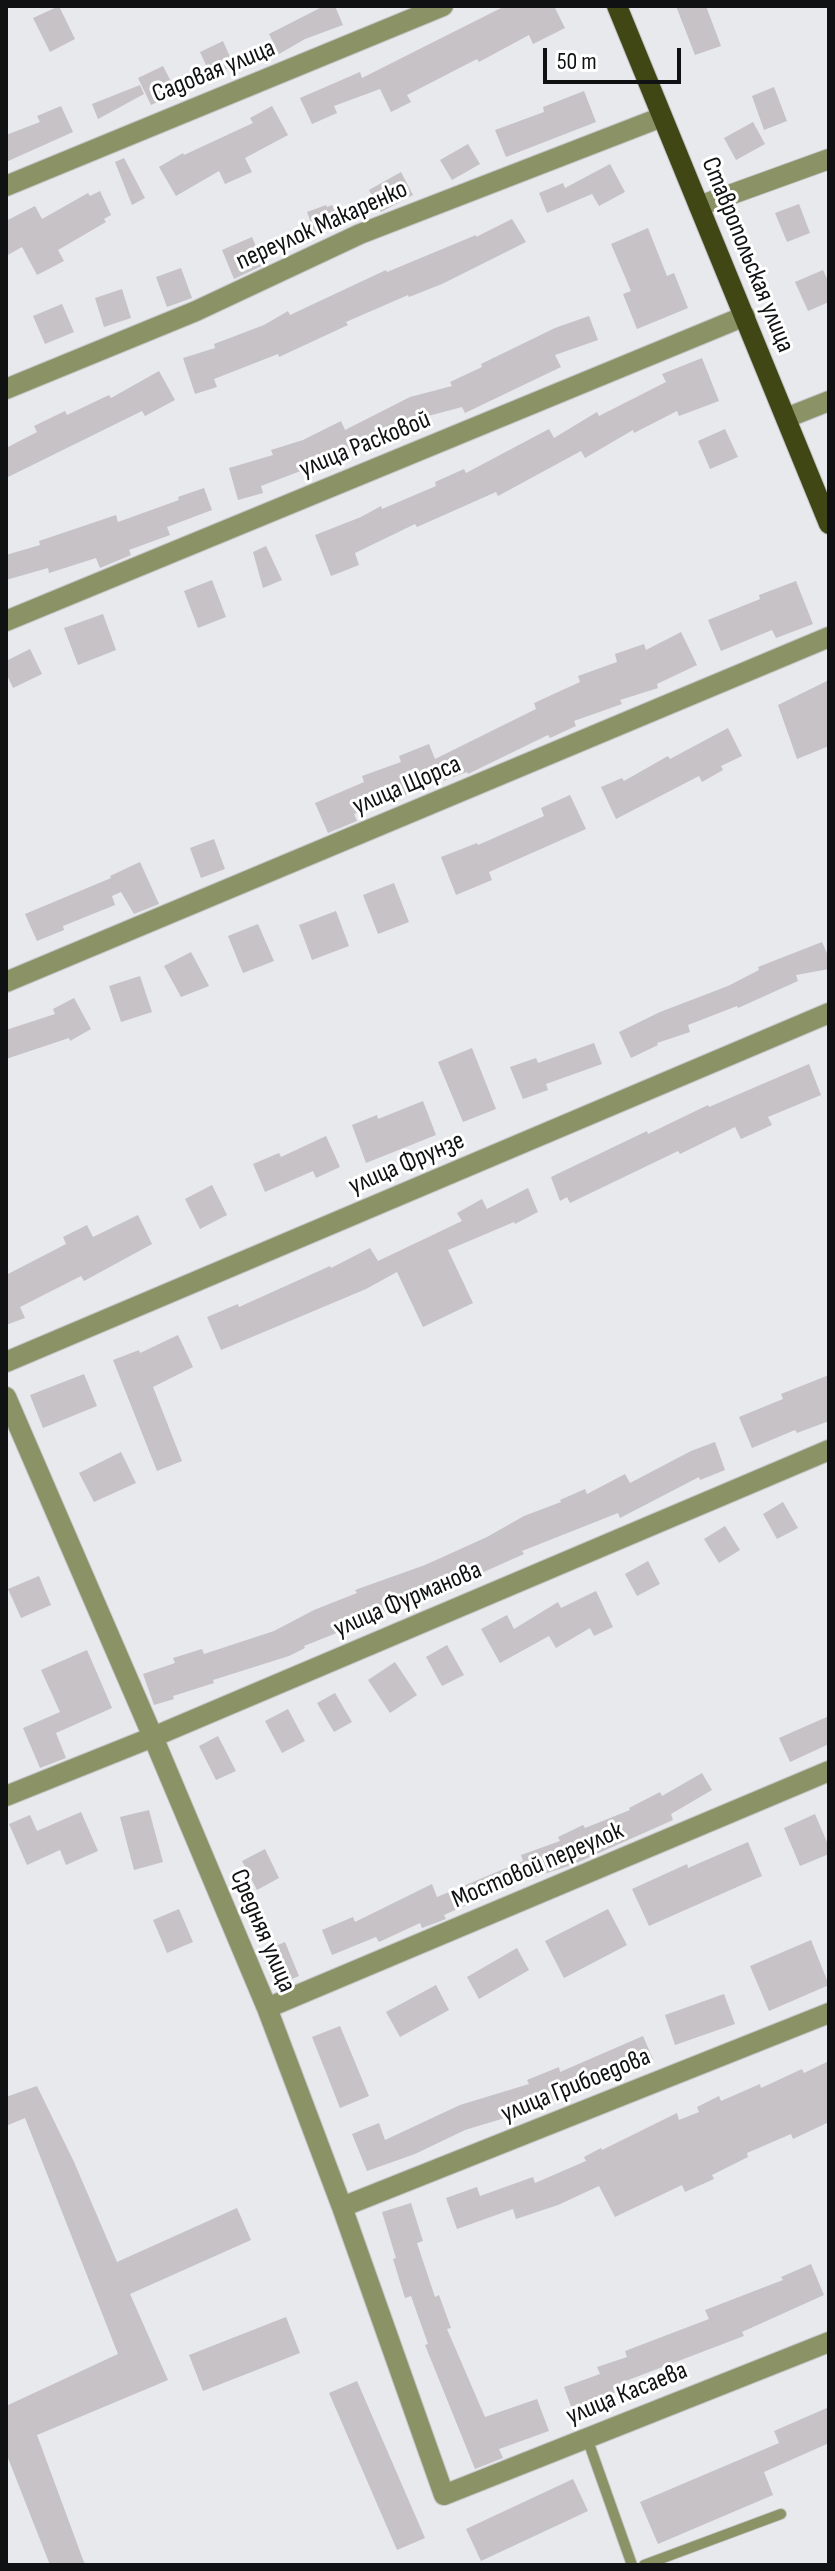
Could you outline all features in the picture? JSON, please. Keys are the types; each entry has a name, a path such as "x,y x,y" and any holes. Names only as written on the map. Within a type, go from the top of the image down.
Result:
{"main road":[{"name":"Ставропольская улица","path":"617,6 829,524"}],"street":[{"name":"Садовая улица","path":"6,186 443,6"},
{"name":"переулок Макаренко","path":"6,389 196,311 360,234 662,117"},
{"path":"699,206 829,159"},
{"name":"улица Расковой","path":"6,621 745,316"},
{"path":"786,418 829,401"},
{"name":"улица Щорса","path":"6,982 829,637"},
{"name":"улица Фрунзе","path":"6,1362 829,1013"},
{"name":"Средняя улица","path":"6,1397 267,2008 342,2207 444,2495"},
{"name":"улица Фурманова","path":"6,1796 153,1737 829,1450"},
{"name":"Мостовой переулок","path":"267,2008 829,1771"},
{"name":"улица Грибоедова","path":"342,2207 829,2013"},
{"name":"улица Касаева","path":"444,2495 829,2342"}],"lane":[{"path":"587,2438 632,2565"},
{"path":"644,2565 781,2514"}],"building":[{"path":"59,6 75,39 50,52 33,18"},
{"path":"324,6 335,6 343,25 305,39 279,54 269,34"},
{"path":"505,6 554,6 565,28 533,44 529,35 479,62 477,59 407,95 411,102 391,112 380,89 334,106 337,113 312,124 300,98 360,72 362,78"},
{"path":"676,6 706,6 721,46 695,55"},
{"path":"223,41 234,66 211,76 200,52"},
{"path":"163,66 177,93 151,105 138,78"},
{"path":"140,85 144,94 98,119 92,104"},
{"path":"774,87 787,121 764,130 752,96"},
{"path":"584,91 596,122 506,157 495,130 544,112 543,107"},
{"path":"61,106 73,132 6,162 6,135 40,122 37,116"},
{"path":"272,106 288,135 245,158 252,172 225,184 219,171 176,196 159,167 183,153 253,123 250,118"},
{"path":"753,122 765,144 736,160 724,138"},
{"path":"468,144 480,164 452,180 440,160"},
{"path":"124,158 145,198 132,205 115,162"},
{"path":"610,164 625,192 599,206 592,194 547,213 539,193 563,183 565,188"},
{"path":"401,172 413,195 381,212 369,190"},
{"path":"100,191 111,215 104,219 106,222 58,250 64,261 37,275 22,247 6,256 6,221 35,206 42,219 88,193 90,196"},
{"path":"799,204 810,233 787,242 775,213"},
{"path":"332,205 341,226 316,236 307,212"},
{"path":"512,219 526,242 442,284 346,322 348,325 279,357 278,354 214,379 217,387 195,394 183,358 215,348 214,344 264,325 288,311 290,315 386,270 476,237"},
{"path":"648,228 667,276 674,273 688,308 637,329 623,294 631,291 611,244"},
{"path":"252,237 264,265 234,279 222,250"},
{"path":"181,268 192,298 167,307 156,277"},
{"path":"823,270 829,283 829,302 808,311 795,282"},
{"path":"122,289 131,318 104,327 95,298"},
{"path":"62,304 74,332 45,344 33,316"},
{"path":"589,316 598,340 555,355 561,367 465,413 462,407 398,424 403,435 374,450 370,442 328,463 261,486 263,493 238,500 229,468 273,455 271,450 303,440 341,421 345,430 410,397 452,386 450,382 482,367 481,364 555,328"},
{"path":"702,358 719,401 679,416 677,411 634,433 633,430 585,458 581,451 498,496 496,492 417,527 415,524 355,553 359,565 331,576 315,535 436,486 435,482 464,469 466,473 549,429 554,438 597,412 599,416 666,382 662,374"},
{"path":"159,371 175,400 145,416 142,411 6,478 6,448 37,432 34,426 65,411 67,415 109,395 111,398"},
{"path":"725,429 738,457 710,469 698,441"},
{"path":"204,488 212,510 167,527 170,535 129,550 131,555 100,568 96,558 49,573 48,568 6,580 6,555 116,515 118,522"},
{"path":"266,546 282,580 263,588 253,552"},
{"path":"212,580 226,617 198,628 184,591"},
{"path":"796,581 813,624 776,638 772,630 721,651 708,620"},
{"path":"103,614 116,650 78,665 64,628"},
{"path":"681,632 697,665 657,684 658,688 620,700 622,704 574,721 576,726 550,738 548,735 468,774 354,814 357,821 328,833 315,803 364,782 362,776 401,762 399,756 429,744 435,759 536,709 534,703 580,682 578,676 617,662 615,654 644,644 646,650"},
{"path":"30,649 42,674 13,688 6,673 6,661"},
{"path":"829,680 829,746 797,759 778,705"},
{"path":"728,728 742,756 721,766 723,770 702,782 699,776 616,819 601,787 622,778 624,781"},
{"path":"570,795 586,829 489,872 492,880 456,895 441,857 478,845 544,816 541,808"},
{"path":"214,839 225,869 201,878 190,848"},
{"path":"140,862 159,904 134,914 121,892 112,896 115,905 63,926 64,930 37,941 25,914 111,878"},
{"path":"394,883 409,922 378,934 363,895"},
{"path":"336,911 349,946 312,960 299,925"},
{"path":"258,924 274,961 243,973 228,936"},
{"path":"822,942 829,958 829,969 796,975 798,981 738,1008 688,1025 690,1032 657,1043 631,1058 619,1032 660,1012 728,986 759,970 758,967"},
{"path":"191,952 209,986 181,997 164,966"},
{"path":"140,976 152,1012 121,1022 109,986"},
{"path":"74,998 91,1029 70,1041 69,1038 6,1059 6,1030 55,1014 53,1009"},
{"path":"594,1043 602,1064 546,1084 548,1090 523,1099 510,1067 536,1058 538,1063"},
{"path":"472,1048 496,1109 463,1122 438,1062"},
{"path":"809,1064 821,1095 768,1117 772,1125 741,1139 735,1127 570,1203 567,1197 560,1201 551,1177 647,1131 648,1134 708,1105"},
{"path":"423,1101 436,1135 366,1163 352,1125 377,1115 378,1119"},
{"path":"326,1136 340,1167 316,1178 313,1171 265,1192 253,1164 279,1153 281,1157"},
{"path":"212,1185 227,1215 200,1229 185,1199"},
{"path":"528,1188 538,1212 448,1250 473,1303 423,1327 397,1272 366,1289 221,1350 207,1317 238,1304 239,1307 370,1248 378,1261 462,1221 457,1213 482,1199 487,1209"},
{"path":"138,1215 152,1244 84,1281 81,1276 20,1307 25,1318 6,1325 6,1273 66,1244 63,1237 87,1225 93,1237"},
{"path":"178,1335 193,1367 153,1387 182,1461 157,1471 113,1360 139,1350 140,1353"},
{"path":"84,1374 97,1406 43,1428 30,1395"},
{"path":"829,1375 829,1421 797,1433 795,1430 752,1448 739,1417 783,1399 781,1394"},
{"path":"715,1442 725,1470 700,1480 699,1477 620,1518 618,1513 522,1551 524,1554 450,1587 343,1627 344,1630 304,1646 289,1656 213,1680 214,1683 154,1705 143,1674 175,1663 173,1658 202,1649 204,1654 274,1631 314,1610 357,1593 355,1590 425,1565 585,1489 587,1494 625,1474 630,1483"},
{"path":"121,1452 136,1483 94,1502 79,1473"},
{"path":"783,1502 798,1528 777,1539 763,1514"},
{"path":"725,1526 740,1550 719,1563 704,1539"},
{"path":"648,1561 660,1584 637,1596 625,1574"},
{"path":"39,1576 51,1605 21,1618 8,1589"},
{"path":"596,1591 613,1627 594,1636 590,1628 556,1648 549,1636 500,1663 481,1629 507,1615 514,1629 558,1602 561,1608"},
{"path":"447,1645 464,1675 442,1686 426,1657"},
{"path":"87,1650 112,1708 56,1733 66,1758 40,1768 23,1728 60,1712 41,1670"},
{"path":"395,1662 417,1695 390,1713 368,1680"},
{"path":"335,1693 352,1722 334,1732 317,1703"},
{"path":"288,1709 305,1741 282,1753 265,1721"},
{"path":"829,1716 829,1744 790,1762 779,1738"},
{"path":"218,1736 236,1771 216,1780 199,1746"},
{"path":"702,1773 712,1790 671,1814 673,1820 572,1865 513,1884 514,1887 444,1915 446,1919 422,1928 420,1923 379,1942 376,1937 332,1955 322,1930 353,1917 355,1922 432,1884 437,1897 523,1861 521,1855 560,1841 558,1837 583,1825 585,1828 630,1810 660,1792 662,1796"},
{"path":"149,1810 163,1862 134,1870 120,1817"},
{"path":"81,1812 98,1851 66,1865 60,1850 27,1865 9,1824 30,1815 37,1831"},
{"path":"815,1814 829,1854 800,1866 784,1828"},
{"path":"748,1842 762,1876 649,1926 632,1889 687,1864 688,1868"},
{"path":"265,1849 279,1878 257,1890 242,1861"},
{"path":"179,1909 193,1942 167,1953 153,1920"},
{"path":"608,1909 627,1945 564,1978 545,1941"},
{"path":"811,1940 829,1985 769,2011 750,1966"},
{"path":"285,1942 299,1976 275,1986 261,1952"},
{"path":"517,1948 529,1970 479,1999 467,1977"},
{"path":"436,1985 449,2010 400,2037 386,2012"},
{"path":"724,1994 735,2024 675,2045 665,2015"},
{"path":"340,2026 369,2096 340,2108 312,2037"},
{"path":"643,2036 653,2059 594,2085 465,2130 415,2154 367,2171 352,2134 379,2123 385,2140 460,2105 529,2084 527,2080 559,2067 560,2072"},
{"path":"829,2061 829,2122 793,2139 791,2134 747,2153 748,2157 712,2175 714,2179 685,2192 682,2185 615,2217 599,2186 558,2205 516,2219 513,2209 457,2229 446,2198 477,2187 480,2196 533,2177 535,2183 586,2161 584,2157 601,2148 677,2113 679,2120 699,2112 697,2107 719,2096 721,2101 760,2084 761,2088 802,2069 804,2073"},
{"path":"37,2086 117,2262 237,2208 251,2240 130,2294 168,2380 37,2435 85,2565 50,2565 6,2453 6,2406 118,2354 25,2118 6,2126 6,2097"},
{"path":"411,2203 423,2241 417,2243 435,2297 439,2295 451,2328 447,2329 485,2417 537,2399 549,2431 499,2449 503,2458 475,2469 425,2345 428,2344 411,2296 405,2298 393,2259 396,2258 382,2212"},
{"path":"811,2264 824,2295 742,2332 744,2336 623,2382 626,2389 598,2398 600,2402 573,2412 564,2387 600,2374 597,2367 627,2357 625,2351 709,2319 705,2310 783,2280 781,2277"},
{"path":"286,2317 300,2353 203,2391 189,2355"},
{"path":"357,2381 425,2538 397,2550 329,2393"},
{"path":"829,2407 829,2443 764,2472 773,2495 658,2544 640,2502 779,2443 774,2431"},
{"path":"573,2479 588,2511 481,2561 466,2529"}]}
